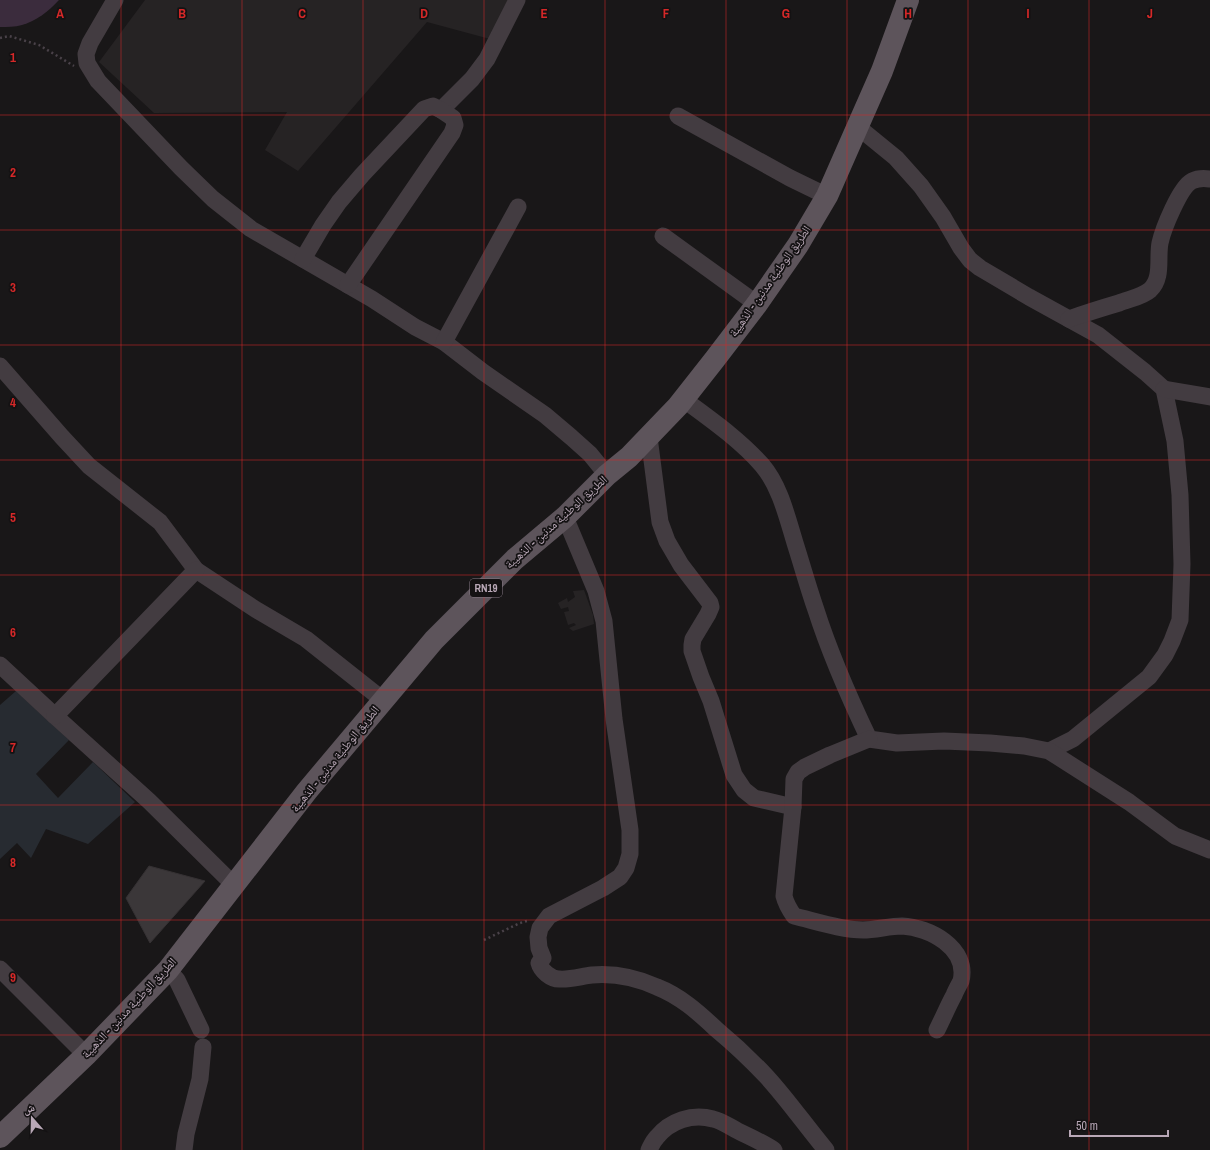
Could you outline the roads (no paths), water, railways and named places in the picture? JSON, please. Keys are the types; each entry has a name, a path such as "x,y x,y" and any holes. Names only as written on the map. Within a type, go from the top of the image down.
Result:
{"main road":[{"name":"الطريق الوطنية مدنين - الذهيبة","path":"0,1137 86,1055 168,970 308,791 434,640 504,569 565,517 607,475 629,457 683,399 757,304 798,245 827,196 882,71 908,0"}],"street":[{"path":"115,0 90,43 86,54 87,63 98,81 181,168 213,199 250,229 372,299 415,327 444,342 571,436 590,454 607,475"},
{"path":"441,110 472,79 487,59 517,0"},
{"path":"303,259 327,219 362,175 424,109 432,106 441,110 453,118 454,125 452,133 348,285"},
{"path":"678,116 790,178 827,196"},
{"path":"858,127 896,158 921,186 943,217 961,248 970,260 980,268 1098,335 1164,389 1210,397"},
{"path":"1069,319 1140,296 1150,289 1156,281 1159,271 1160,243 1174,206 1184,188 1191,181 1200,178 1210,179"},
{"path":"444,342 518,207"},
{"path":"663,236 757,304"},
{"path":"0,366 89,466 160,522 196,570 255,609 306,639 383,700"},
{"path":"1049,751 1073,739 1149,677 1165,655 1172,642 1180,620 1182,564 1180,495 1176,441 1164,389"},
{"path":"683,399 733,437 762,465 773,481 790,527 816,612 848,695 869,739"},
{"path":"649,437 660,522 667,541 681,565 711,607 693,639 692,651 711,701 730,764 739,783 744,790 754,798 793,807"},
{"path":"565,517 596,591 604,621 614,719 630,830 630,854 626,868 620,877 603,888 548,916 540,928 538,937 539,948 543,958 539,963 540,967 550,976 559,979 593,974 616,975 641,980 680,998 739,1049 767,1078 826,1150"},
{"path":"55,716 196,570"},
{"path":"0,664 149,801 234,885"},
{"path":"937,1030 961,980 961,966 959,958 949,945 933,934 917,928 902,926 863,930 849,929 794,916 788,909 784,896 793,807 794,779 798,772 805,767 869,739 897,742 944,741 990,743 1024,746 1049,751 1129,802 1175,836 1210,850"},
{"path":"0,969 86,1055"},
{"path":"168,970 177,980 201,1030"},
{"path":"184,1150 186,1134 200,1079 203,1047"},
{"path":"649,1150 656,1138 664,1129 675,1122 687,1118 699,1117 714,1119 774,1150"}]}
